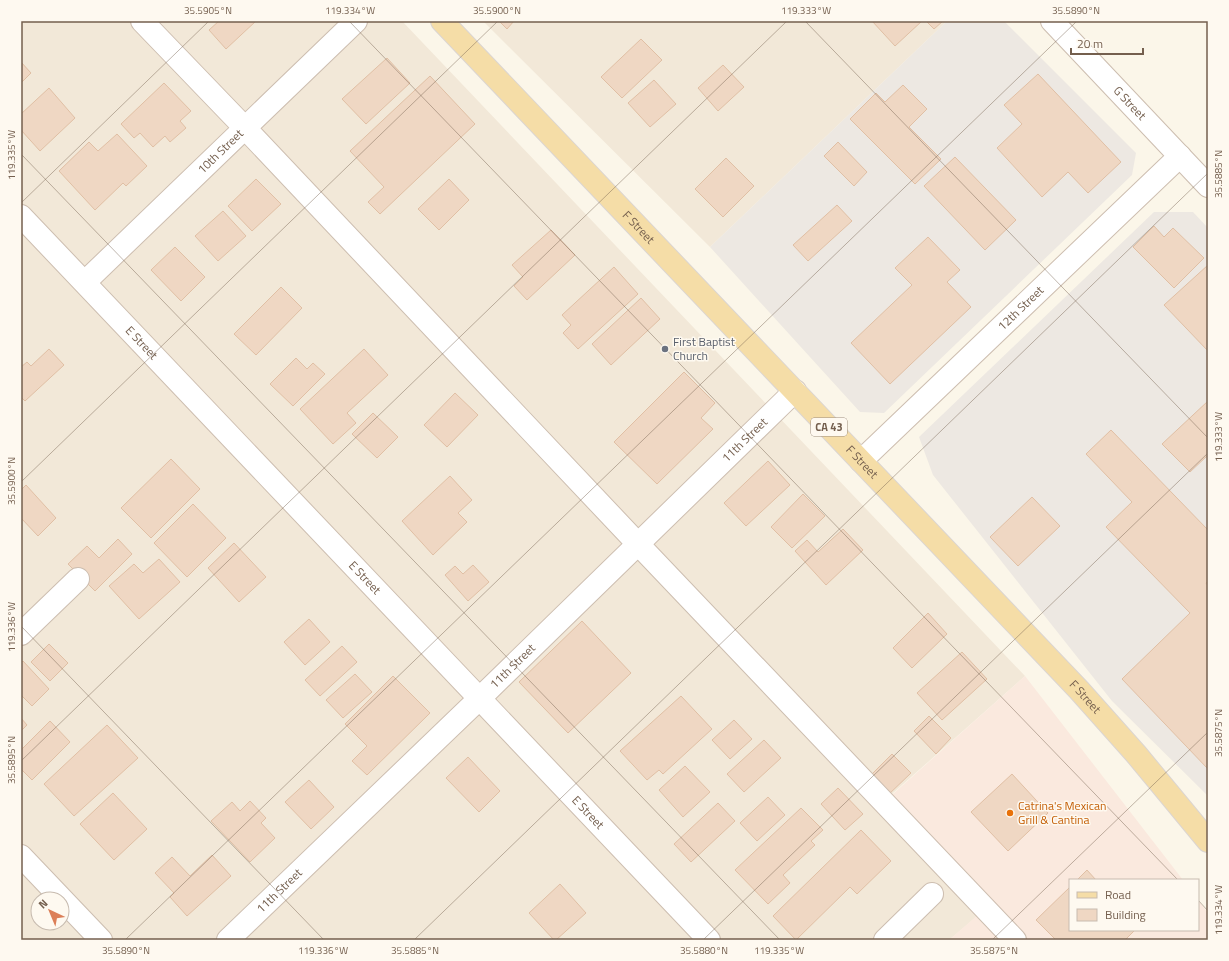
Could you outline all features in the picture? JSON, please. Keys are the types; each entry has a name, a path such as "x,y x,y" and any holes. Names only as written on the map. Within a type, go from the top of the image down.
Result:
{"main road":[{"name":"F Street","path":"442,21 1088,701 1141,760 1208,841"}],"street":[{"path":"142,21 1015,940"},
{"name":"10th Street","path":"85,282 356,21"},
{"name":"G Street","path":"1052,21 1208,186"},
{"name":"12th Street","path":"861,461 1180,156"},
{"name":"E Street","path":"21,216 710,940"},
{"name":"11th Street","path":"228,940 480,698 795,391"},
{"path":"21,634 78,579"},
{"path":"21,856 101,940"},
{"path":"886,940 932,894"}],"shaded area":[{"path":"21,21 402,21 1025,676 875,809 981,913 949,940 21,940"},
{"path":"483,21 947,21 710,247"},
{"path":"947,21 1004,21 1136,153 1132,175 884,413 860,412 710,247"},
{"path":"1154,212 1193,212 1208,228 1208,796 1112,701 933,475 919,437"},
{"path":"1025,676 1182,879 1069,879 1069,931 1199,931 1199,901 1208,913 1208,940 949,940 980,913 875,810"}],"building":[{"path":"219,21 256,21 226,49 209,30"},
{"path":"499,21 514,21 507,29"},
{"path":"872,21 922,21 895,46"},
{"path":"926,21 943,21 934,29"},
{"path":"641,39 662,60 622,98 601,77"},
{"path":"387,58 410,83 366,124 342,99"},
{"path":"21,62 31,73 21,83"},
{"path":"723,65 744,87 718,111 698,88"},
{"path":"1038,74 1121,162 1088,193 1068,172 1042,197 997,148 1022,124 1004,105"},
{"path":"430,76 475,124 380,214 368,202 384,187 350,151"},
{"path":"654,80 676,104 650,127 628,103"},
{"path":"164,83 191,111 180,121 186,128 170,142 165,136 153,147 140,133 134,138 121,124"},
{"path":"903,85 927,109 909,127 941,159 915,184 850,119 876,93 885,102"},
{"path":"49,88 75,118 40,151 21,130 21,114"},
{"path":"117,134 147,166 126,186 123,183 95,210 59,171 89,142 98,151"},
{"path":"838,142 867,172 854,186 824,156"},
{"path":"955,157 1016,220 985,250 924,186"},
{"path":"726,158 754,186 723,217 695,189"},
{"path":"256,179 281,204 252,231 228,206"},
{"path":"449,179 469,200 439,230 418,209"},
{"path":"837,205 852,221 808,261 793,245"},
{"path":"223,211 246,236 218,261 195,236"},
{"path":"1154,226 1164,237 1173,228 1204,258 1174,288 1133,247"},
{"path":"551,230 575,255 527,300 514,286 523,277 512,265"},
{"path":"928,237 960,270 947,282 971,307 890,384 851,343 912,285 895,268"},
{"path":"175,247 205,277 181,301 151,270"},
{"path":"1208,265 1208,351 1164,305"},
{"path":"614,267 638,294 578,349 563,333 571,325 562,315"},
{"path":"281,287 302,308 256,355 234,334"},
{"path":"641,298 660,319 611,365 592,344"},
{"path":"49,349 64,365 25,401 21,397 21,367 27,362 31,366"},
{"path":"364,349 388,375 347,413 356,423 333,444 300,409"},
{"path":"296,358 307,369 313,363 325,374 293,406 270,384"},
{"path":"684,372 715,403 701,418 713,429 657,484 614,442"},
{"path":"455,393 478,415 447,447 424,425"},
{"path":"1208,401 1208,455 1190,472 1162,444"},
{"path":"373,413 398,437 377,458 352,434"},
{"path":"1111,430 1208,530 1208,581 1206,583 1208,586 1208,769 1122,679 1190,613 1106,527 1132,502 1086,454"},
{"path":"171,459 200,489 151,538 121,508"},
{"path":"768,461 790,485 746,526 724,503"},
{"path":"450,476 472,500 458,513 467,522 433,555 402,521"},
{"path":"26,485 56,518 38,536 21,518 21,490"},
{"path":"803,494 825,516 792,548 771,527"},
{"path":"1032,497 1060,526 1018,566 990,537"},
{"path":"193,504 226,538 187,577 154,543"},
{"path":"843,529 863,550 826,585 795,551 807,540 818,552"},
{"path":"118,539 132,554 95,591 68,564 87,546 99,558"},
{"path":"234,543 266,577 239,602 208,568"},
{"path":"159,559 180,582 139,619 109,586 134,564 143,573"},
{"path":"473,565 489,582 468,601 445,575 455,566 463,574"},
{"path":"928,613 947,634 912,668 893,648"},
{"path":"309,619 330,642 305,665 284,642"},
{"path":"582,621 631,673 568,733 519,682"},
{"path":"49,644 68,663 50,681 31,662"},
{"path":"342,646 357,662 320,696 305,680"},
{"path":"962,652 987,679 942,720 917,693"},
{"path":"23,661 49,689 32,706 21,695 21,663"},
{"path":"355,674 372,692 343,718 326,700"},
{"path":"393,676 430,713 367,775 352,761 367,746 345,724"},
{"path":"681,696 712,729 663,774 659,770 647,780 620,751"},
{"path":"929,716 951,738 936,754 914,731"},
{"path":"21,718 27,725 21,731"},
{"path":"734,720 752,739 730,759 712,740"},
{"path":"50,721 70,742 32,780 21,769 21,750"},
{"path":"107,725 138,758 74,816 44,784"},
{"path":"764,740 781,758 744,792 727,774"},
{"path":"892,754 911,773 887,796 869,777"},
{"path":"468,757 500,791 479,812 446,778"},
{"path":"685,766 710,792 683,817 659,790"},
{"name":"Catrina's Mexican Grill & Cantina","path":"1012,774 1048,813 1008,851 971,812"},
{"path":"309,780 334,807 311,829 285,802"},
{"path":"838,788 863,814 845,830 821,804"},
{"path":"113,793 147,829 114,860 80,824"},
{"path":"768,797 785,815 757,841 740,823"},
{"path":"250,801 266,818 261,823 275,838 250,862 211,821 232,802 240,811"},
{"path":"718,803 735,821 691,862 674,844"},
{"path":"801,808 823,830 811,841 815,845 783,875 790,883 768,904 735,870"},
{"path":"861,830 891,861 857,894 850,887 796,940 773,916"},
{"path":"212,855 231,876 187,916 170,897 174,893 155,873 172,857 190,876"},
{"path":"1087,870 1095,879 1078,879"},
{"path":"560,884 586,913 556,940 554,940 529,913"},
{"path":"1069,888 1069,931 1134,931 1125,940 1056,940 1036,920"}],"place":[{"name":"First Baptist Church","path":"665,349"},
{"name":"Catrina's Mexican Grill & Cantina","path":"1010,813"}]}
